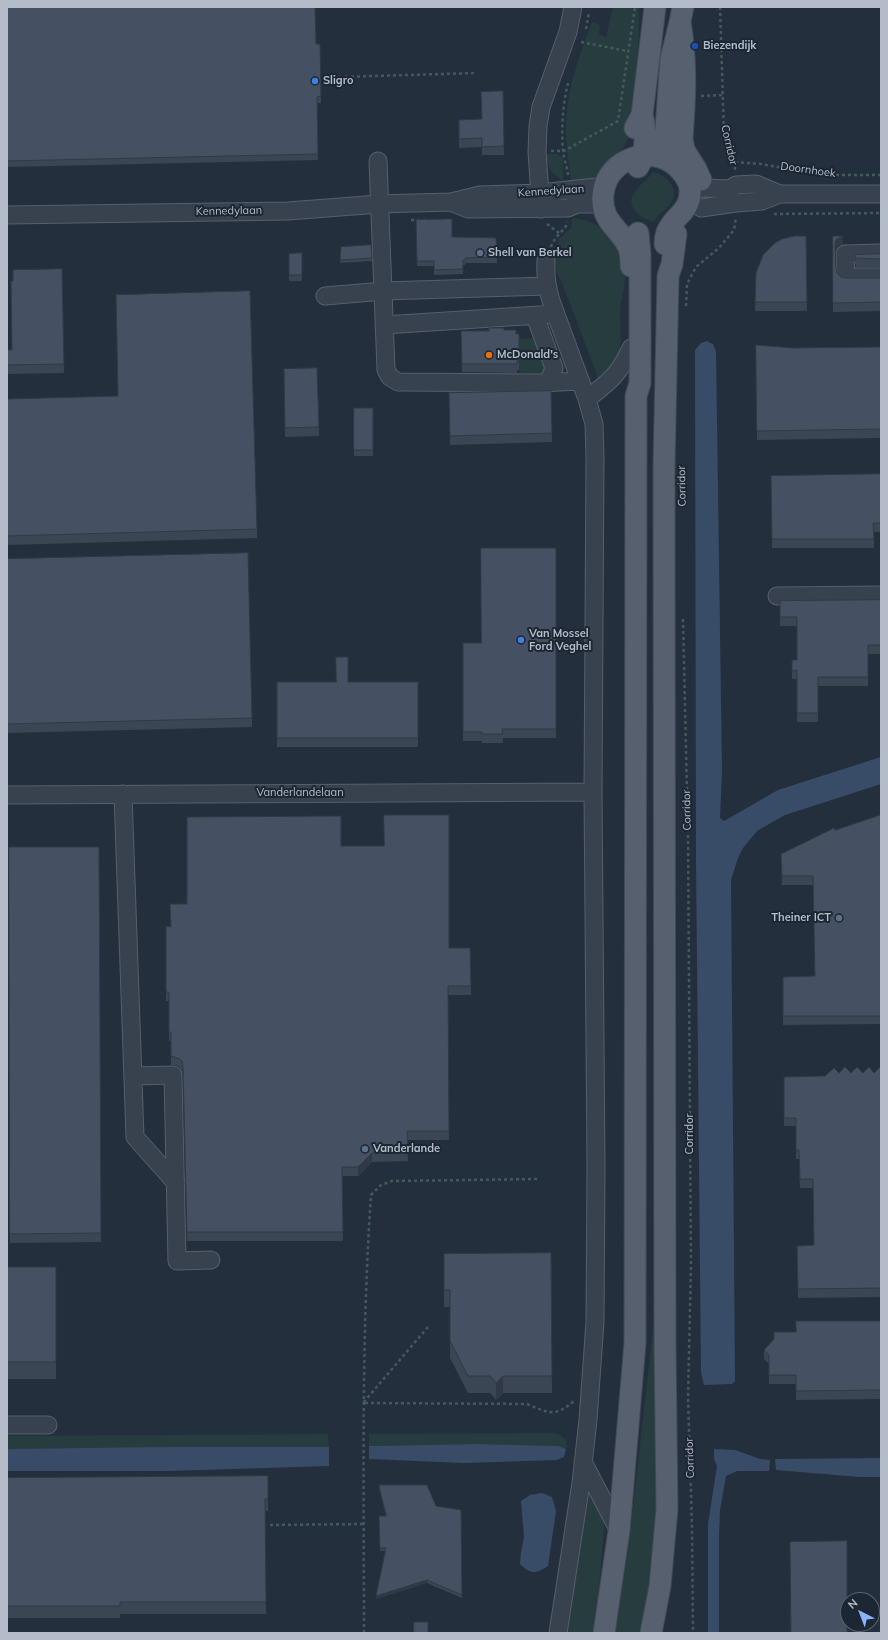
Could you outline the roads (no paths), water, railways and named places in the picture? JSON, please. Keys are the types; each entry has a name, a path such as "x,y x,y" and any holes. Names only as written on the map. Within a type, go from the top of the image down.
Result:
{"main road":[{"path":"637,156 636,126 642,115 655,7"},
{"path":"668,160 665,136 671,59 682,15"},
{"path":"682,15 685,67 682,139 684,150 695,178 701,208 690,225 671,235 650,237 631,236 608,221 609,176 623,162 637,156 658,156 668,160 679,168 688,180 695,178"},
{"path":"671,235 670,227 686,210 695,178"},
{"name":"Corridor","path":"651,1633 660,1586 667,1509 665,1330 664,468 668,276 664,264 671,235"},
{"path":"631,236 632,289 630,348 632,383 636,396"},
{"path":"604,1633 619,1531 635,1343 636,396 640,383 640,254 631,236"}],"street":[{"path":"540,209 538,133 541,107 568,32 573,7"},
{"path":"378,161 386,370 390,377 398,382 538,383 550,381 580,381"},
{"name":"Doornhoek","path":"695,178 730,189 736,185 756,184 780,194"},
{"name":"Kennedylaan","path":"7,215 288,210 379,204 451,202 480,195 540,193 568,190 608,203"},
{"name":"Doornhoek","path":"701,208 762,201 780,194 881,194"},
{"name":"Kennedylaan","path":"451,202 468,209 568,208 577,204 608,203"},
{"path":"881,253 845,254 846,277 881,277"},
{"path":"546,261 546,286 587,399 594,424 593,792 596,1159 595,1322 588,1420 558,1633"},
{"path":"325,296 383,291 546,286"},
{"path":"384,325 555,314"},
{"path":"535,316 554,368 550,381"},
{"path":"587,399 618,373 630,348"},
{"path":"777,596 881,595"},
{"name":"Vanderlandelaan","path":"7,795 593,792"},
{"path":"124,794 136,1137 176,1183"},
{"path":"133,1076 173,1075 177,1261 212,1260"},
{"path":"7,1425 48,1425"},
{"path":"583,1462 619,1531"}],"water":[{"path":"707,341 713,344 716,352 722,772 720,818 724,821 778,790 881,757 881,784 785,815 757,831 743,848 731,880 735,1381 732,1384 704,1385 701,1372 696,857 695,350 701,343"},
{"path":"478,1444 558,1446 566,1449 564,1457 557,1460 464,1463 369,1459 369,1446"},
{"path":"329,1447 329,1466 168,1471 7,1471 7,1449"},
{"path":"714,1449 735,1450 760,1459 770,1460 769,1471 737,1471 726,1476 720,1510 719,1633 708,1633 708,1524 717,1466 714,1459"},
{"path":"881,1458 881,1477 859,1477 776,1470 775,1459"},
{"path":"542,1493 552,1497 556,1511 548,1566 540,1571 531,1572 520,1564 524,1537 521,1501 530,1495"}],"place":[{"name":"Biezendijk","path":"695,46"},
{"name":"Sligro","path":"315,81"},
{"name":"Shell van Berkel","path":"480,253"},
{"name":"McDonald's","path":"489,355"},
{"name":"Van Mossel Ford Veghel","path":"521,640"},
{"name":"Theiner ICT","path":"839,918"},
{"name":"Vanderlande","path":"365,1149"}]}
